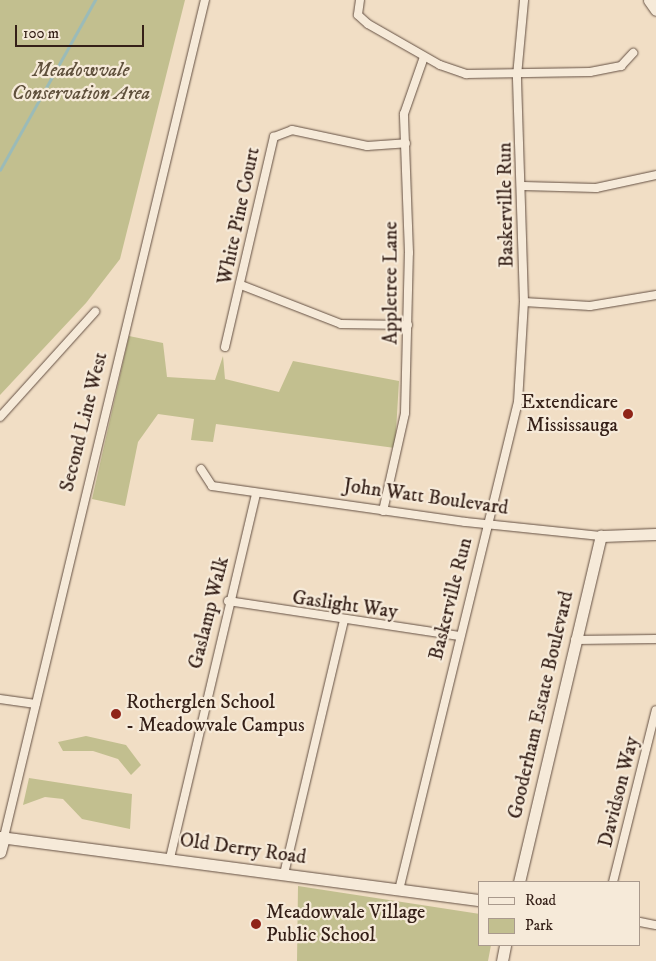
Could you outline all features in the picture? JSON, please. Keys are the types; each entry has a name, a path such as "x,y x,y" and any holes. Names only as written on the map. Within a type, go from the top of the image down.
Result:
{"street":[{"name":"Second Line West","path":"0,852 2,837 36,704 205,0"},
{"path":"360,0 358,16 424,57 466,74 517,76 590,72 621,66 633,53"},
{"name":"Baskerville Run","path":"399,890 486,525 518,402 524,302 524,186 517,76 524,0"},
{"path":"649,0 656,10"},
{"name":"Appletree Lane","path":"383,510 405,413 408,325 404,114 424,57"},
{"name":"White Pine Court","path":"225,347 241,285 264,171 277,133 292,130 367,146 406,143"},
{"path":"524,186 596,188 656,175"},
{"path":"241,285 341,324 408,325"},
{"path":"524,302 590,306 656,295"},
{"path":"0,417 95,312"},
{"name":"John Watt Boulevard","path":"201,469 212,486 256,493 486,525 601,536 656,534"},
{"name":"Gaslamp Walk","path":"170,858 228,602 256,493"},
{"name":"Gooderham Estate Boulevard","path":"519,881 601,536"},
{"name":"Gaslight Way","path":"228,602 344,621 459,636"},
{"path":"284,874 344,621"},
{"path":"575,640 656,639"},
{"path":"0,699 36,704"},
{"name":"Davidson Way","path":"613,881 656,710"},
{"name":"Old Derry Road","path":"2,837 478,900"},
{"path":"641,922 656,924"},
{"path":"502,961 505,946"}],"green space":[{"name":"Meadowvale Conservation Area","path":"0,0 185,0 120,259 86,303 0,395"},
{"path":"129,336 163,343 167,377 215,380 223,356 225,379 279,392 293,361 399,381 395,448 216,424 213,442 191,440 194,419 158,414 138,442 125,506 92,499"},
{"path":"86,736 126,745 141,765 131,775 118,759 93,751 63,751 58,742"},
{"path":"29,778 132,794 130,829 82,819 63,799 45,797 23,805"},
{"path":"298,886 478,914 478,946 491,946 488,961 297,961"}],"waterway":[{"path":"0,170 95,0"}],"place":[{"name":"Extendicare Mississauga","path":"628,414"},
{"name":"Rotherglen School - Meadowvale Campus","path":"116,714"},
{"name":"Meadowvale Village Public School","path":"256,924"}]}
